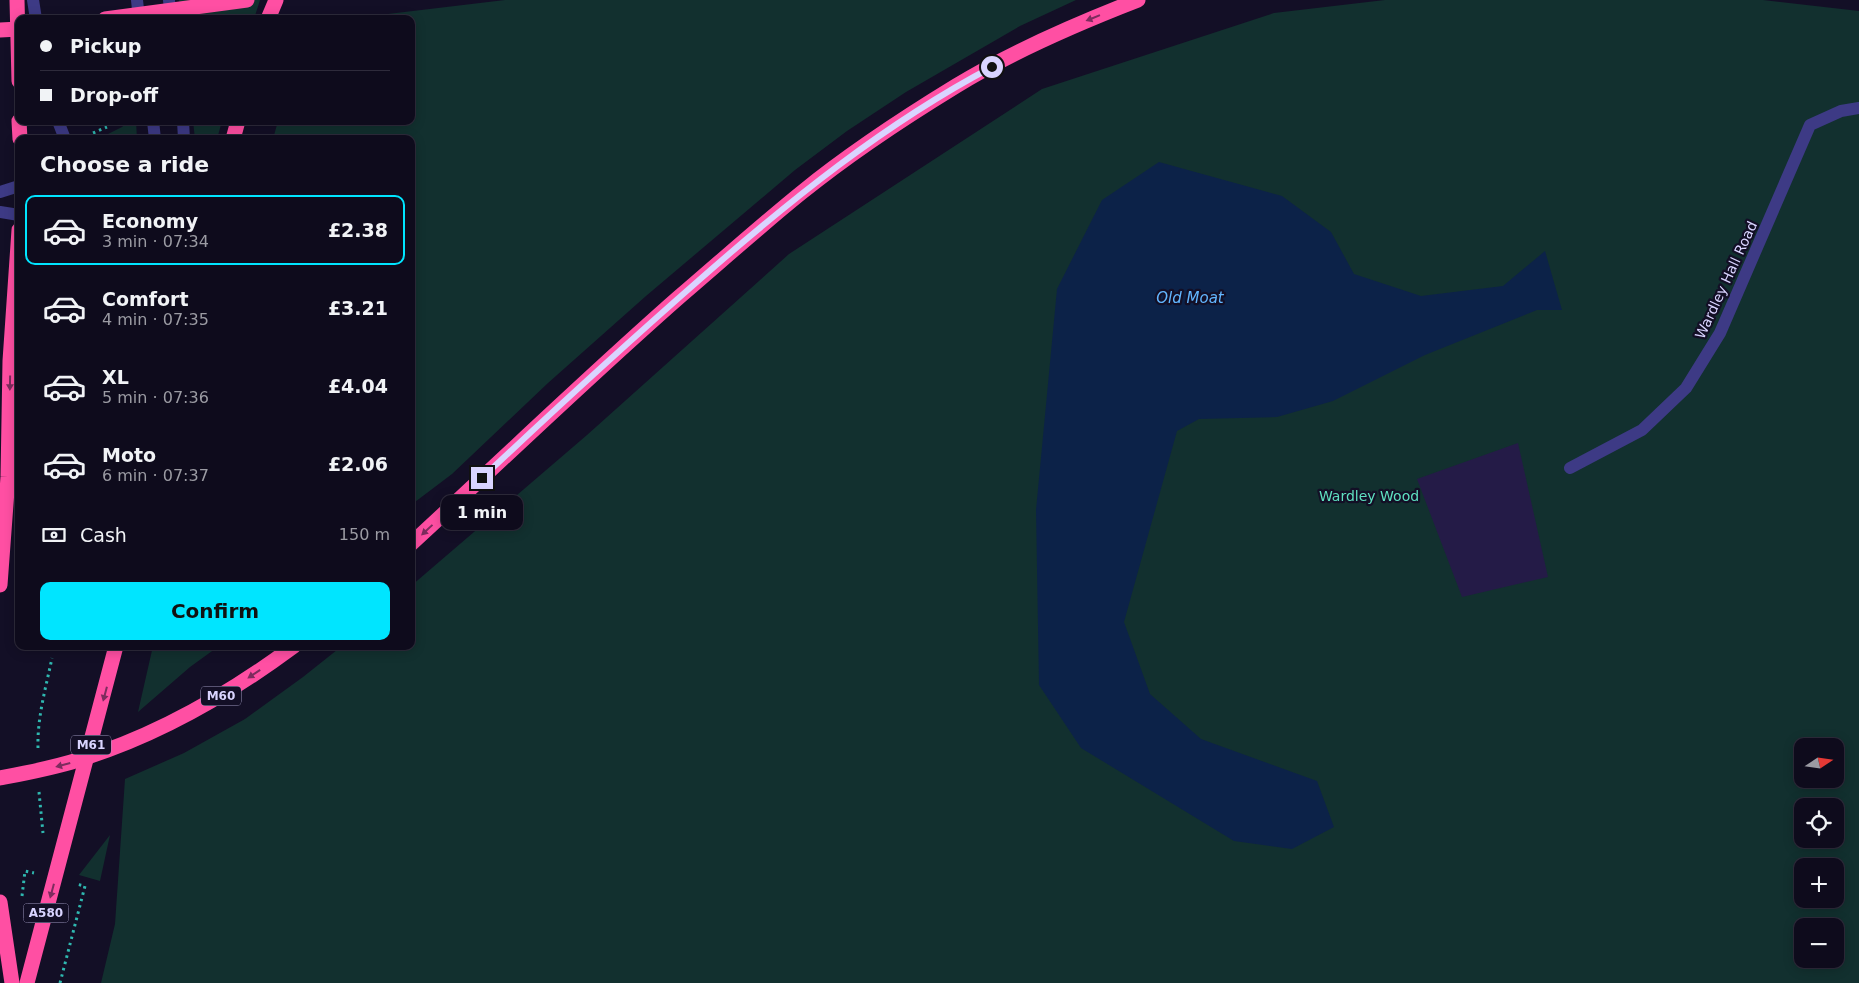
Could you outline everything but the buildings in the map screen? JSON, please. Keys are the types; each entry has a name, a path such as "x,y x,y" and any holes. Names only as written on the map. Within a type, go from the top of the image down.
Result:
{"highway":[{"path":"17,0 17,15"},
{"path":"134,15 247,0"},
{"path":"270,15 276,0"},
{"path":"415,540 624,345 802,192 891,127 958,85 1025,49 1088,19 1138,0"},
{"path":"0,30 15,29"},
{"path":"0,585 8,477 10,361 15,288"},
{"name":"M61","path":"64,844 115,650"},
{"name":"M60","path":"0,778 78,761 142,737 182,718 222,695 288,650"},
{"name":"A580","path":"27,983 64,844"},
{"path":"0,902 12,983"}],"lane":[{"path":"33,0 35,15"},
{"path":"137,0 139,15"},
{"path":"169,0 171,15"},
{"name":"Wardley Hall Road","path":"1570,468 1642,430 1686,388 1720,334 1810,125 1841,111 1859,108"},
{"path":"0,192 15,187"},
{"path":"0,212 15,214"},
{"path":"10,361 15,345"}],"path":[{"path":"92,133 107,127"},
{"path":"60,983 85,886"}],"green space":[{"path":"179,0 260,0 255,15 181,15"},
{"path":"505,0 1076,0 1020,26 906,92 847,131 795,170 646,296 548,383 452,474 415,502 415,135 274,135 277,125 415,125 415,15 379,15"},
{"name":"Wardley Wood","path":"1385,0 1763,0 1859,11 1859,983 101,983 115,924 125,779 184,753 245,719 337,650 415,650 415,583 587,435 789,254 1042,89 1274,13"},
{"path":"124,125 136,125 137,135 106,135"},
{"path":"193,125 221,125 218,135 195,135"},
{"path":"152,650 213,650 190,667 138,712"},
{"path":"110,835 100,881 79,875"}],"water":[{"name":"Old Moat","path":"1159,162 1282,196 1331,232 1354,274 1421,296 1503,286 1545,251 1562,310 1537,310 1425,355 1333,401 1277,417 1199,419 1177,431 1124,622 1150,694 1201,739 1317,781 1334,827 1292,849 1234,841 1081,748 1039,685 1036,510 1057,289 1102,200"}],"route":[{"path":"482,478 624,345 802,192 891,127 958,85 992,67"}]}
